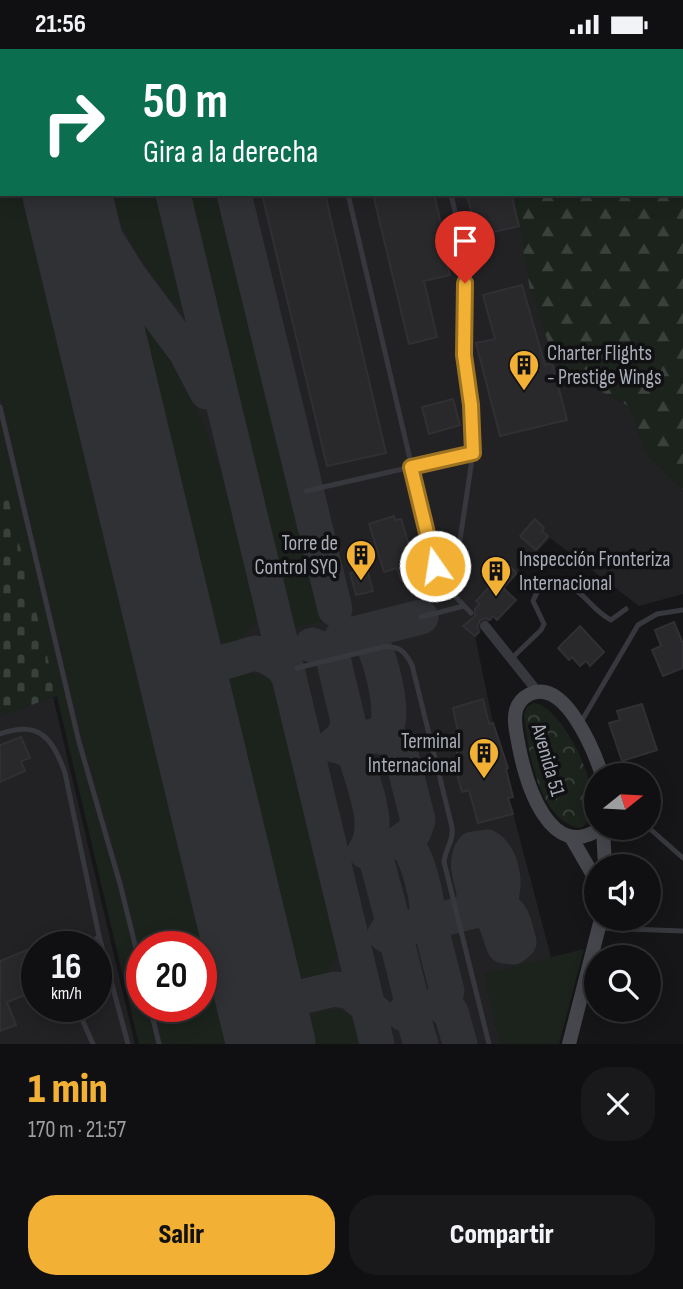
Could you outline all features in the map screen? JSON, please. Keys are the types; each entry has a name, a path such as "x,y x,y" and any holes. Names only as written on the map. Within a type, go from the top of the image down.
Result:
{"main road":[{"name":"Avenida 51","path":"584,860 570,837 555,828 542,815 533,798 521,760 514,723 517,707 526,696 537,691 549,694 566,706 580,724 598,763"},
{"path":"570,837 584,835"},
{"path":"569,1044 599,931"}],"street":[{"name":"Avenida 51","path":"485,626 537,691"}],"lane":[{"path":"348,196 435,566 452,593 471,613"},
{"path":"451,196 465,256 464,355 471,405 473,453 452,593"},
{"path":"0,407 79,741 132,931"},
{"path":"306,491 473,453"},
{"path":"512,658 544,624 533,601 538,590 560,585 579,591 611,620 626,609"},
{"path":"421,617 464,606"},
{"path":"580,724 639,625 657,614 683,610"},
{"path":"296,668 383,647 392,646 407,655 412,665 452,827 453,835 444,862 489,1044"},
{"path":"0,734 26,729 43,735 54,745 65,773 98,931"},
{"path":"662,839 683,858"},
{"path":"661,929 683,931"},
{"path":"112,984 128,1044"},
{"path":"83,1022 93,1044"},
{"path":"154,1022 159,1044"}],"shaded area":[{"path":"0,196 514,196 557,368 630,407 645,452 683,490 683,594 639,606 550,538 503,587 516,600 497,620 493,617 475,636 493,723 508,768 506,770 513,797 509,798 551,957 540,1044 139,1044 134,1022 217,1022 217,931 126,931 126,989 0,466"},
{"path":"53,697 108,931 21,931 21,1022 112,1022 112,947 126,1006 126,1022 130,1022 135,1044 0,1044 0,716"}],"green space":[{"path":"0,196 39,196 215,931 136,931 83,741 0,392"},
{"path":"106,196 156,196 182,310 176,307 138,255"},
{"path":"188,196 223,196 327,620 291,629"},
{"path":"514,196 683,196 683,490 645,452 630,407 557,368 530,290"},
{"path":"123,298 143,319 179,375 196,407 222,474 258,614 251,628 231,642 216,641 209,635 199,614"},
{"path":"0,420 76,742 129,931 126,931 126,989 57,696 0,466"},
{"path":"0,466 57,696 0,716"},
{"path":"245,673 257,674 269,680 275,693 338,948 330,968 314,980 296,978 279,959 219,703 226,683"},
{"path":"534,703 546,709 559,722 572,740 582,762 584,824 579,828 565,822 554,812 538,782 532,764 524,715 527,707"},
{"path":"217,939 242,1044 163,1044 158,1022 217,1022"},
{"path":"584,949 559,1044 500,1044 484,974"},
{"path":"332,1009 349,1016 357,1033 362,1032 365,1044 301,1044 303,1029 308,1019"},
{"path":"134,1022 151,1022 156,1044 139,1044"}],"building":[{"path":"262,196 325,196 386,453 327,466"},
{"path":"373,196 434,196 445,241 441,241 450,275 424,281 437,337 409,344"},
{"path":"467,196 512,196 519,226 477,236"},
{"name":"Charter Flights - Prestige Wings","path":"522,285 545,365 552,363 567,420 500,436 476,343 495,339 483,295"},
{"path":"453,399 460,425 429,434 422,407"},
{"path":"394,516 395,520 401,519 415,576 401,580 397,568 384,572 369,524"},
{"path":"535,519 548,536 536,550 520,536"},
{"name":"Inspección Fronteriza Internacional","path":"500,557 517,573 503,588 516,600 497,620 493,616 490,620 480,620 477,627 479,632 475,636 463,626 475,616 475,609 480,604 476,601 491,585 482,576"},
{"name":"Torre de Control SYQ","path":"367,569 373,591 356,595 350,573"},
{"path":"674,622 683,644 683,668 663,676 652,650 661,646 655,630"},
{"path":"580,626 604,652 590,666 586,661 580,666 572,657 569,660 558,648"},
{"name":"Terminal Internacional","path":"483,699 489,724 493,723 508,768 506,769 513,797 508,798 513,814 478,823 469,790 462,792 454,763 459,761 452,734 458,732 453,708"},
{"path":"642,704 657,750 622,761 609,723 620,720 617,711"},
{"path":"21,737 30,758 21,761 25,771 0,782 0,745"},
{"path":"21,952 21,996 7,1002 16,1025 0,1031 0,961"}],"taxiway":[{"path":"84,196 95,221 130,277 186,352 207,392"},
{"path":"173,196 377,1044"},
{"path":"234,196 335,609"},
{"path":"90,293 106,275 130,277"},
{"path":"342,637 421,617"},
{"path":"353,634 369,640 373,646 381,668 389,707 385,729 358,739"},
{"path":"312,645 327,651 333,658 348,721 345,735 334,745 348,749 353,754 367,794 372,830 365,851 374,856 377,862 392,918 385,934 398,946 411,998 404,1014 413,1018 421,1044"},
{"path":"175,647 185,656 204,664 256,653 282,666 288,674"},
{"path":"188,698 193,678 206,665"},
{"path":"376,735 392,740 400,750 418,820 414,832 399,843 407,845 411,850 421,876 427,910 420,925 433,936 447,991 439,1004 451,1012 460,1044"},
{"path":"404,929 496,905 502,892 502,875 497,858 487,847 473,849 469,857 474,896 470,911"},
{"path":"477,909 493,915 504,946 513,947 519,942 512,919 496,905"},
{"path":"256,982 270,995 288,1000 335,989 350,992 377,1014"},
{"path":"268,1032 273,1014 288,1000"}],"runway":[{"path":"67,196 271,1044"}],"place":[{"name":"Charter Flights - Prestige Wings","path":"524,392"},
{"name":"Torre de Control SYQ","path":"361,582"},
{"name":"Inspección Fronteriza Internacional","path":"496,598"},
{"name":"Terminal Internacional","path":"484,780"}],"route":[{"path":"435,566 411,467 473,453 471,405 464,355 465,283"}]}
